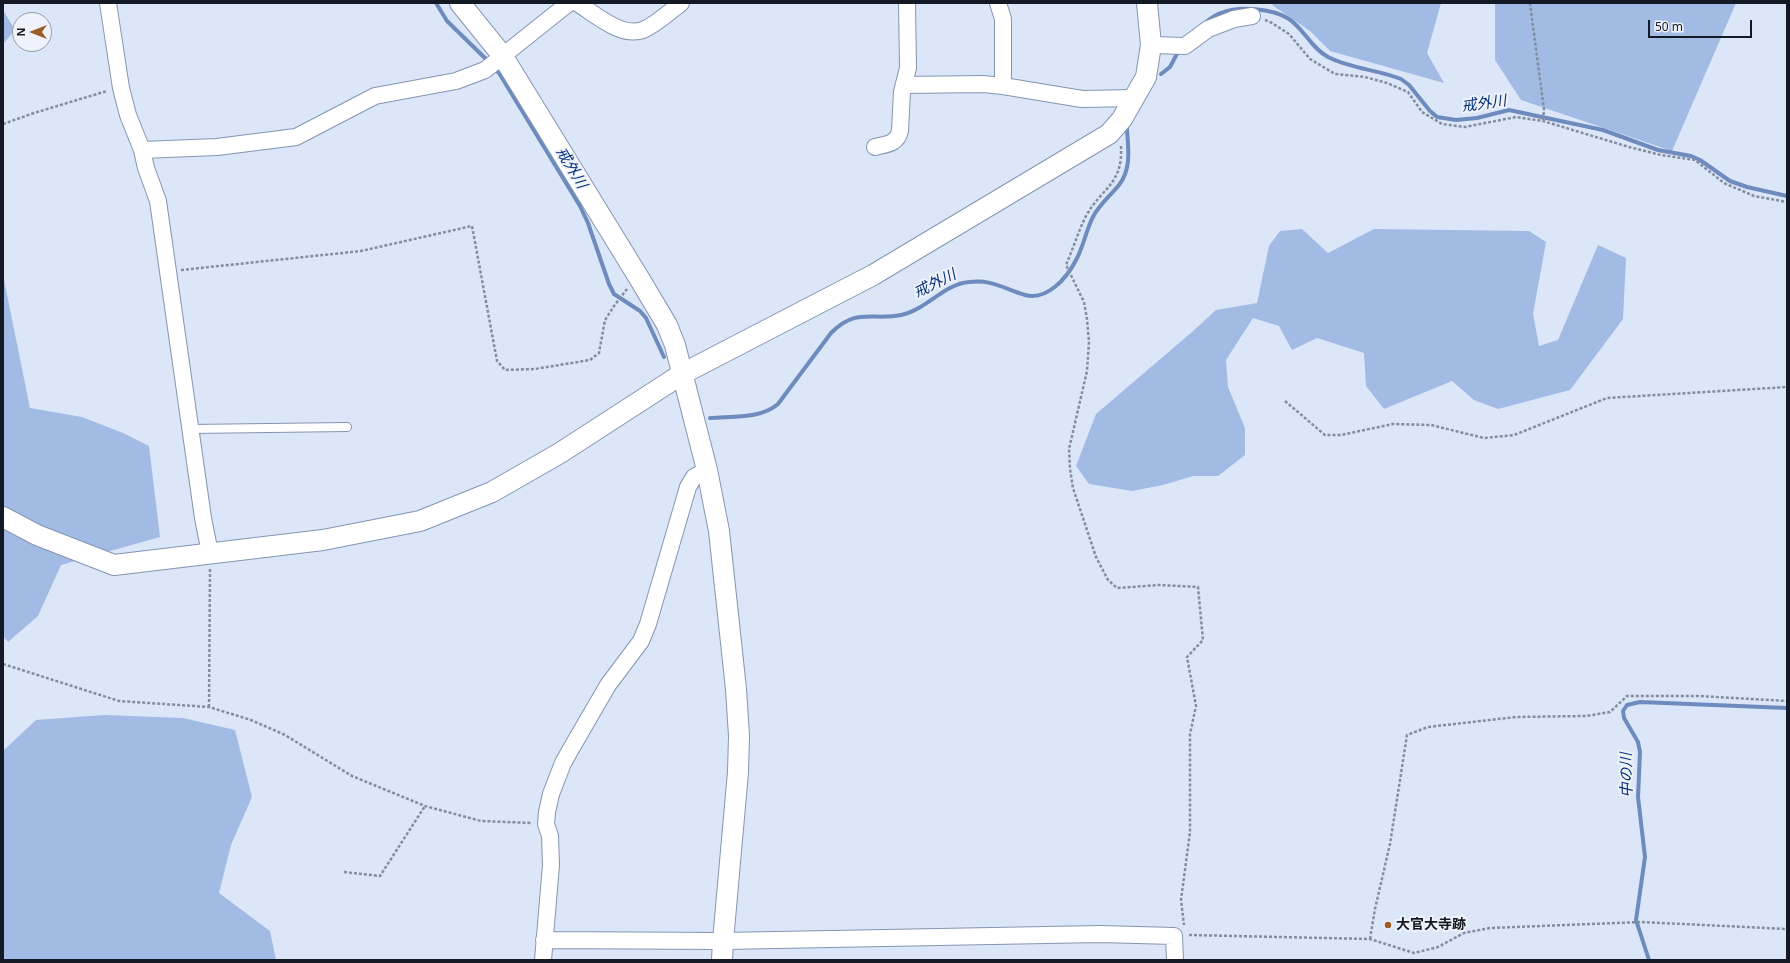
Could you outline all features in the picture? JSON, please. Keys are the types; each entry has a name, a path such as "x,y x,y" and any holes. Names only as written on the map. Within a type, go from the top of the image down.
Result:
{"street":[{"path":"108,3 121,88 128,115 142,150 146,168 158,201 203,518 210,553"},
{"path":"460,3 502,55 667,325 675,345 707,470 719,531 736,689 739,736 738,772 722,950"},
{"path":"142,150 217,148 296,137 375,96 456,81 485,70 569,3"},
{"path":"577,3 617,28 628,31 642,30 653,25 681,3"},
{"path":"875,147 894,142 898,137 901,96 908,68 907,3"},
{"path":"998,3 1003,19 1003,86"},
{"path":"3,517 37,535 114,565 323,540 420,521 492,492 560,453 682,374 873,275 1102,138 1116,127 1135,98 1146,77 1151,45 1151,30 1147,3"},
{"path":"1151,45 1180,45 1208,29 1234,19 1252,16"},
{"path":"904,85 966,83 1003,86 1082,99 1135,98"},
{"path":"543,960 551,865 550,836 546,824 551,794 563,763 608,685 641,641 648,624 688,487 694,477 707,470"},
{"path":"544,940 722,950 1100,934 1180,936 1175,960"}],"lane":[{"path":"191,429 347,427"}],"path":[{"path":"1530,3 1544,110 1543,121"},
{"path":"1252,16 1272,23 1289,34 1310,59 1335,74 1365,77 1387,83 1408,92 1422,112 1442,124 1466,127 1516,117 1543,121 1655,153 1695,160 1724,183 1754,196 1787,202"},
{"path":"3,124 74,100 121,88"},
{"path":"1116,127 1121,147 1120,166 1116,178 1093,205 1086,217 1066,265 1084,302 1089,342 1087,371 1069,449 1070,469 1073,488 1096,557 1108,580 1117,588 1159,585 1198,587 1203,640 1187,657 1196,706 1190,734 1190,832 1181,900 1180,936 1370,939 1414,953 1438,947 1464,934 1490,928 1641,922 1787,929"},
{"path":"169,271 361,251 472,226 497,361 505,370 535,369 590,360 599,353 605,320 623,292"},
{"path":"1285,401 1325,435 1341,436 1393,424 1431,425 1484,438 1514,435 1606,398 1787,387"},
{"path":"209,707 210,553"},
{"path":"3,664 119,701 209,707 251,720 285,735 352,776 425,806 481,821 546,824"},
{"path":"1370,939 1375,909 1390,844 1407,735 1428,727 1516,717 1586,716 1610,712 1627,696 1699,696 1787,701"},
{"path":"344,872 380,876 425,806"}],"shaded area":[{"path":"1274,3 1441,3 1427,53 1444,83 1330,51 1310,31 1272,5"},
{"path":"1495,3 1736,3 1672,151 1521,100 1495,60"},
{"path":"3,10 12,25 12,34 3,44"},
{"path":"1302,229 1328,253 1374,229 1529,231 1546,242 1533,314 1539,346 1558,340 1598,245 1626,258 1623,319 1570,390 1498,409 1474,400 1452,381 1384,409 1366,386 1364,353 1317,338 1292,350 1279,326 1253,318 1226,360 1228,387 1245,428 1245,455 1218,476 1193,476 1163,485 1132,491 1089,484 1076,466 1096,414 1216,310 1257,303 1269,246 1280,231"},
{"path":"3,275 30,408 82,417 123,433 149,446 160,537 61,565 38,616 8,642 3,636"},
{"path":"104,715 183,718 235,730 252,797 231,845 219,893 270,931 276,960 3,960 3,751 36,720"}],"waterway":[{"name":"戒外川","path":"436,3 447,21 489,62"},
{"name":"戒外川","path":"1205,23 1219,14 1237,9 1255,9 1274,12 1282,15 1294,23 1312,44 1328,57 1345,64 1401,79 1409,85 1430,111 1437,117 1456,120 1477,118 1509,110 1603,130 1658,150 1691,156 1700,160 1730,181 1747,187 1787,196"},
{"name":"戒外川","path":"1161,74 1170,67 1179,50"},
{"name":"戒外川","path":"493,67 499,73 580,206 588,223 609,284 614,294 640,311 646,318 664,357"},
{"name":"戒外川","path":"710,418 746,416 771,409 778,404 831,333 840,325 849,320 864,316 901,315 919,308 951,287 969,282 977,281 991,283 1025,295 1033,296 1041,295 1048,291 1062,281 1072,267 1081,249 1094,215 1119,185 1126,172 1128,165 1127,129"},
{"name":"中の川","path":"1649,960 1636,920 1645,857 1638,797 1640,752 1638,742 1624,718 1623,711 1627,705 1640,702 1787,708"}],"place":[{"name":"大官大寺跡","path":"1388,925"}]}
